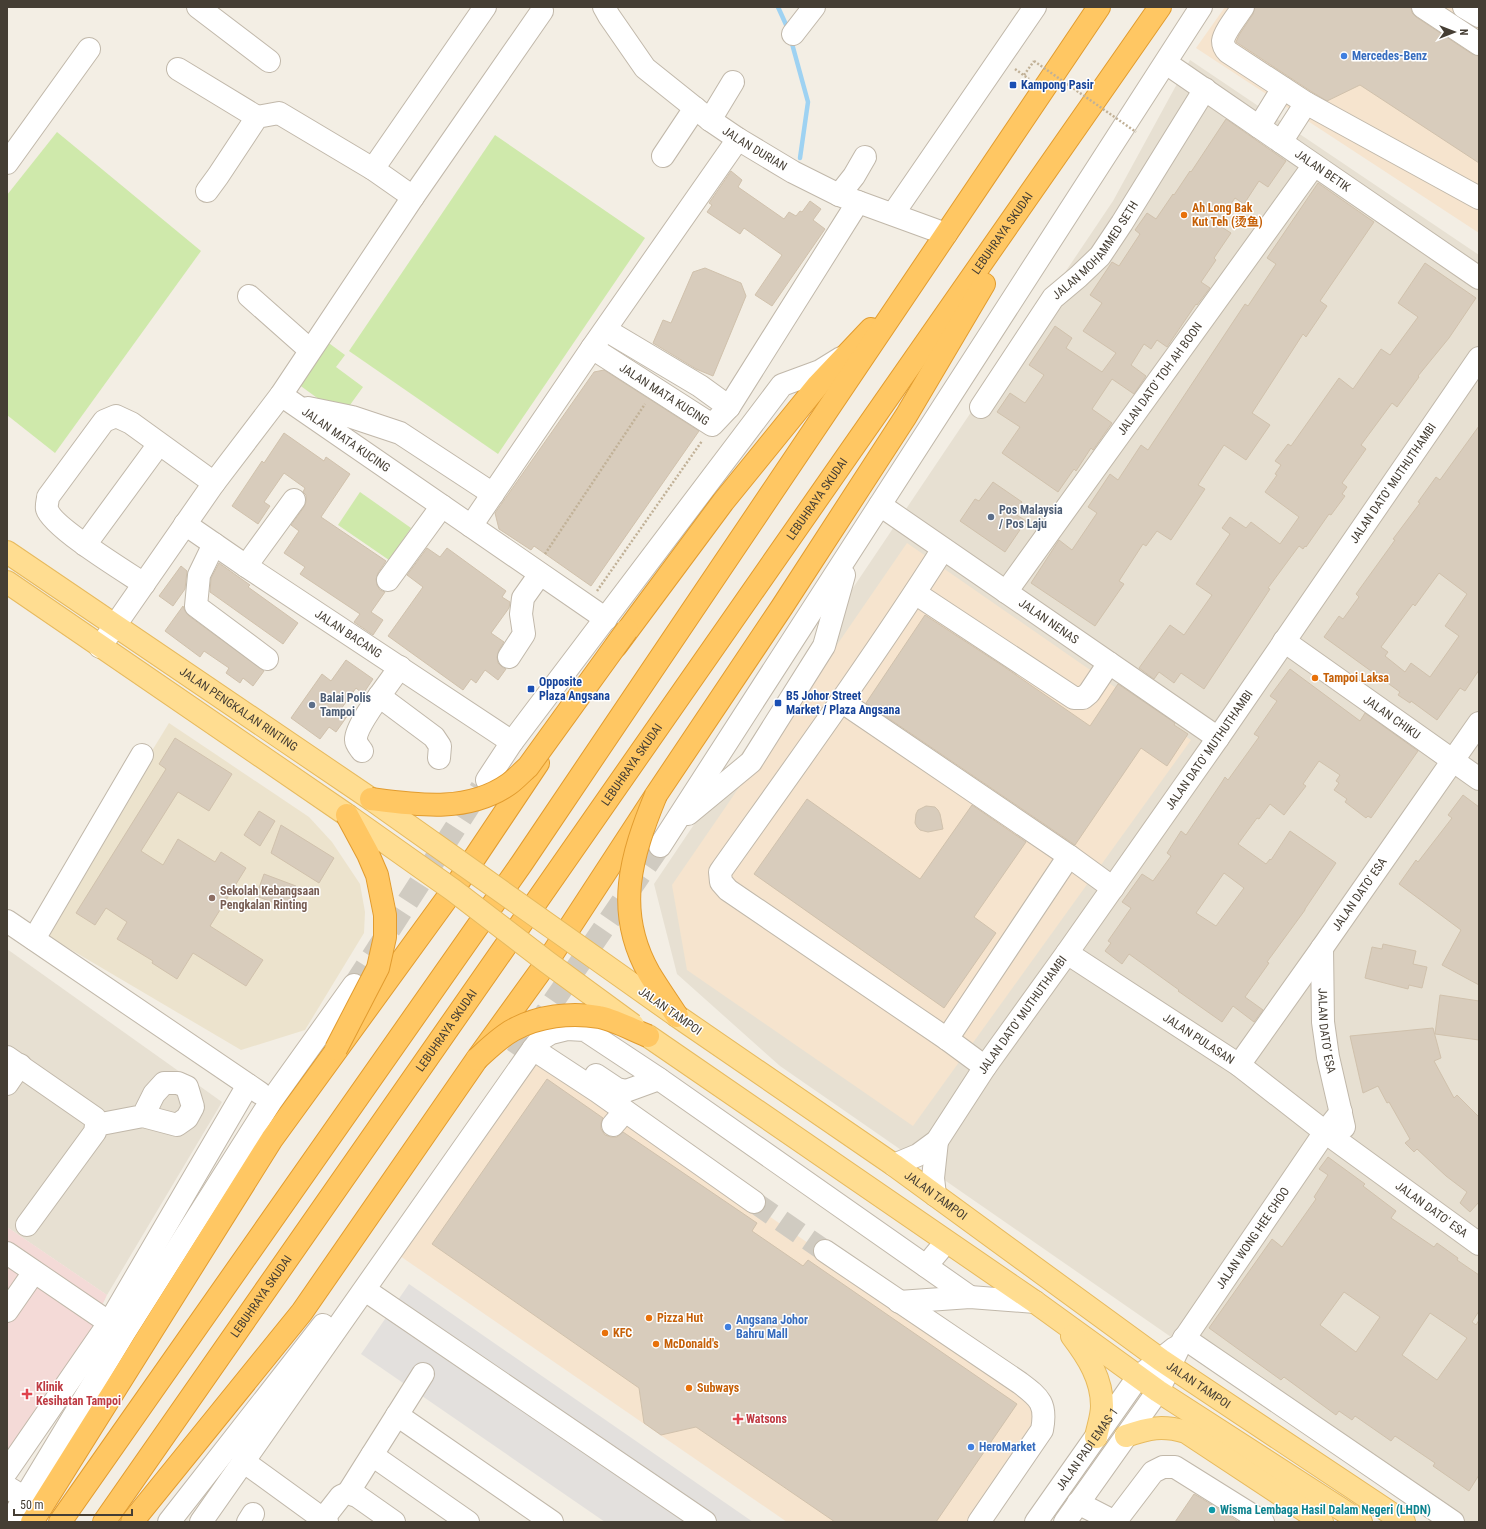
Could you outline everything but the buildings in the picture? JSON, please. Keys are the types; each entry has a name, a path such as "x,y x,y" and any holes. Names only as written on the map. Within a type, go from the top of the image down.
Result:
{"highway":[{"path":"60,1522 522,863 1099,7"},
{"name":"LEBUHRAYA SKUDAI","path":"104,1522 1020,210 1160,7"},
{"path":"132,1522 302,1312 477,1059 564,937 906,416 1000,257 1020,210"},
{"path":"364,794 419,804 448,804 474,801 509,784 528,767 627,630 728,496 818,385 844,356 910,289"},
{"path":"32,1522 272,1139 453,890 627,630"},
{"path":"656,795 640,832 630,871 628,904 631,927 638,949 649,972 681,1019"},
{"path":"336,1050 378,968 385,936 385,915 377,875 368,854 347,815"},
{"path":"477,1059 512,1030 533,1021 561,1016 579,1015 601,1017 654,1041"}],"main road":[{"name":"JALAN PENGKALAN RINTING","path":"7,552 469,867"},
{"path":"7,582 347,815 453,890 654,1041 1035,1302 1158,1391 1362,1522"},
{"name":"JALAN TAMPOI","path":"469,867 564,937 681,1019 894,1164 1165,1363 1404,1522"},
{"path":"1064,1323 1094,1368 1100,1387 1102,1408 1096,1437"},
{"path":"1126,1436 1147,1428 1160,1427 1186,1432 1322,1522"}],"street":[{"path":"198,7 269,61"},
{"path":"373,169 485,7"},
{"name":"JALAN DURIAN","path":"604,7 645,68 702,114 738,139 793,172 849,199 946,234"},
{"path":"793,34 814,7"},
{"path":"893,214 1036,7"},
{"path":"660,846 1201,7"},
{"path":"1243,7 1225,36 1223,42 1224,48 1228,52 1306,103 1479,198"},
{"path":"1423,7 1479,44"},
{"path":"1464,7 1479,16"},
{"path":"100,647 214,483 290,401 310,350 413,197 542,11"},
{"path":"7,163 89,49"},
{"name":"JALAN BETIK","path":"1166,63 1479,278"},
{"path":"178,69 257,117 279,113 373,169 413,197"},
{"path":"663,156 733,82"},
{"path":"1259,127 1283,88"},
{"name":"JALAN MOHAMMED SETH","path":"981,407 1053,298 1100,256 1122,223 1204,89"},
{"path":"1281,142 1306,103"},
{"path":"207,191 257,117"},
{"path":"471,526 592,348 738,139"},
{"name":"JALAN MATA KUCING","path":"592,348 712,425 729,407 849,199 854,176 865,157"},
{"name":"JALAN DATO' TOH AH BOON","path":"1006,592 1314,165"},
{"path":"249,296 310,350"},
{"path":"606,330 700,386 729,407"},
{"path":"487,780 512,742 782,385 820,371 844,356"},
{"name":"JALAN DATO' MUTHUTHAMBI","path":"894,1164 918,1155 937,1141 985,1067 1218,738 1479,358"},
{"path":"290,401 352,417 400,432 493,494"},
{"name":"JALAN MATA KUCING","path":"290,401 606,619"},
{"path":"144,584 86,545 53,519 47,508 48,497 104,421 116,416 131,423 214,483"},
{"path":"86,545 159,444"},
{"path":"246,566 294,500"},
{"name":"JALAN NENAS","path":"880,505 1218,738"},
{"path":"388,580 442,506"},
{"name":"JALAN BACANG","path":"185,524 512,742"},
{"path":"214,544 199,575 196,606 268,660"},
{"path":"943,549 915,593 841,701 720,872 721,882 728,890 947,1039 985,1067"},
{"path":"672,827 751,762 824,646 850,553"},
{"path":"509,657 524,634 521,614 523,598 537,572"},
{"path":"915,593 1074,698 1083,698 1089,693 1110,663"},
{"name":"JALAN CHIKU","path":"1284,641 1479,779"},
{"path":"362,752 356,741 358,730 400,667"},
{"path":"380,696 434,737 440,746 439,758"},
{"path":"841,701 1069,856 1113,888"},
{"name":"JALAN DATO' ESA","path":"1239,1065 1479,723"},
{"path":"34,939 142,755"},
{"path":"947,1039 1069,856"},
{"path":"7,921 271,1101"},
{"name":"JALAN DATO’ ESA","path":"1322,948 1323,1022 1328,1057 1346,1134 1358,1156"},
{"name":"JALAN PULASAN","path":"1067,953 1239,1065 1325,1132"},
{"path":"7,1471 116,1328 271,1101 354,985"},
{"path":"169,1522 359,1278 530,1048 551,1033 567,1028 586,1030 659,1079 970,1297"},
{"path":"530,1048 626,1091 659,1079"},
{"path":"530,1048 597,1091 619,1118 754,1202"},
{"path":"201,1522 365,1290 530,1048"},
{"path":"7,1084 13,1061 95,1118 96,1125 95,1132 27,1225"},
{"path":"10,1522 25,1498 248,1085"},
{"path":"1325,1132 1341,1112"},
{"path":"96,1125 143,1116"},
{"name":"JALAN DATO' ESA","path":"1325,1132 1358,1156 1475,1234"},
{"name":"JALAN WONG HEE CHOO","path":"1165,1363 1182,1341 1325,1132"},
{"name":"JALAN DATO' MUTHUTHAMBI","path":"936,1195 933,1178 937,1141"},
{"path":"926,1266 946,1242"},
{"path":"825,1251 1036,1395 1045,1415 1042,1430 979,1522"},
{"path":"7,1253 116,1328"},
{"path":"7,1311 34,1272"},
{"path":"365,1290 705,1522"},
{"path":"899,1302 970,1297 1035,1302"},
{"path":"1182,1341 1453,1522"},
{"name":"JALAN PADI EMAS 1","path":"1036,1522 1138,1377 1165,1363"},
{"name":"JALAN PADI EMAS 1","path":"1065,1522 1158,1391 1165,1363"},
{"path":"243,1462 325,1521 341,1496 348,1493 423,1374"},
{"path":"397,1415 552,1522"},
{"path":"372,1456 468,1522"},
{"path":"1078,1503 1115,1522 1153,1472 1163,1467 1175,1467 1263,1522"},
{"path":"7,1487 25,1498"},
{"path":"348,1493 357,1496 394,1522"}],"path":[{"path":"1000,58 1044,89"},
{"path":"1024,75 1034,61 1136,132"},
{"path":"537,572 655,388"},
{"path":"586,606 712,425"}],"shaded area":[{"path":"1225,7 1479,7 1479,233 1196,48"},
{"path":"1190,60 1479,255 1479,1522 1438,1522 780,1066 677,974 654,884 1113,201"},
{"path":"907,543 1191,740 913,1126 687,970 672,885"},
{"name":"Sekolah Kebangsaan Pengkalan Rinting","path":"169,723 309,817 332,842 360,884 365,912 364,933 305,1030 241,1050 41,932"},
{"path":"7,949 222,1102 107,1295 7,1227"},
{"name":"Angsana Johor Bahru Mall","path":"538,1057 1033,1398 1040,1414 973,1522 787,1522 400,1256"},
{"name":"Klinik Kesihatan Tampoi","path":"7,1227 107,1295 88,1335 7,1453"},
{"path":"409,1284 753,1522 605,1522 361,1354"}],"green space":[{"path":"57,132 201,251 55,453 7,415 7,195"},
{"path":"495,135 645,238 498,454 349,351"},
{"path":"326,341 345,355 336,367 363,387 342,416 298,384"},
{"path":"360,492 411,528 389,560 338,525"}],"waterway":[{"path":"778,7 788,29"},
{"path":"791,40 808,102 800,158"}],"tunnel":[{"path":"354,985 481,788"},
{"path":"516,1056 660,846"},
{"path":"754,1202 825,1251"}],"place":[{"name":"Mercedes-Benz","path":"1344,56"},
{"name":"Kampong Pasir","path":"1013,85"},
{"name":"Ah Long Bak Kut Teh (烫鱼)","path":"1184,215"},
{"name":"Pos Malaysia / Pos Laju","path":"991,517"},
{"name":"Tampoi Laksa","path":"1315,678"},
{"name":"Opposite Plaza Angsana","path":"531,689"},
{"name":"B5 Johor Street Market / Plaza Angsana","path":"778,703"},
{"name":"Balai Polis Tampoi","path":"312,705"},
{"name":"Sekolah Kebangsaan Pengkalan Rinting","path":"212,898"},
{"name":"Pizza Hut","path":"649,1318"},
{"name":"Angsana Johor Bahru Mall","path":"728,1327"},
{"name":"KFC","path":"605,1333"},
{"name":"McDonald's","path":"656,1344"},
{"name":"Subways","path":"689,1388"},
{"name":"Klinik Kesihatan Tampoi","path":"27,1394"},
{"name":"Watsons","path":"738,1419"},
{"name":"HeroMarket","path":"971,1447"},
{"name":"Wisma Lembaga Hasil Dalam Negeri (LHDN)","path":"1212,1510"}]}
